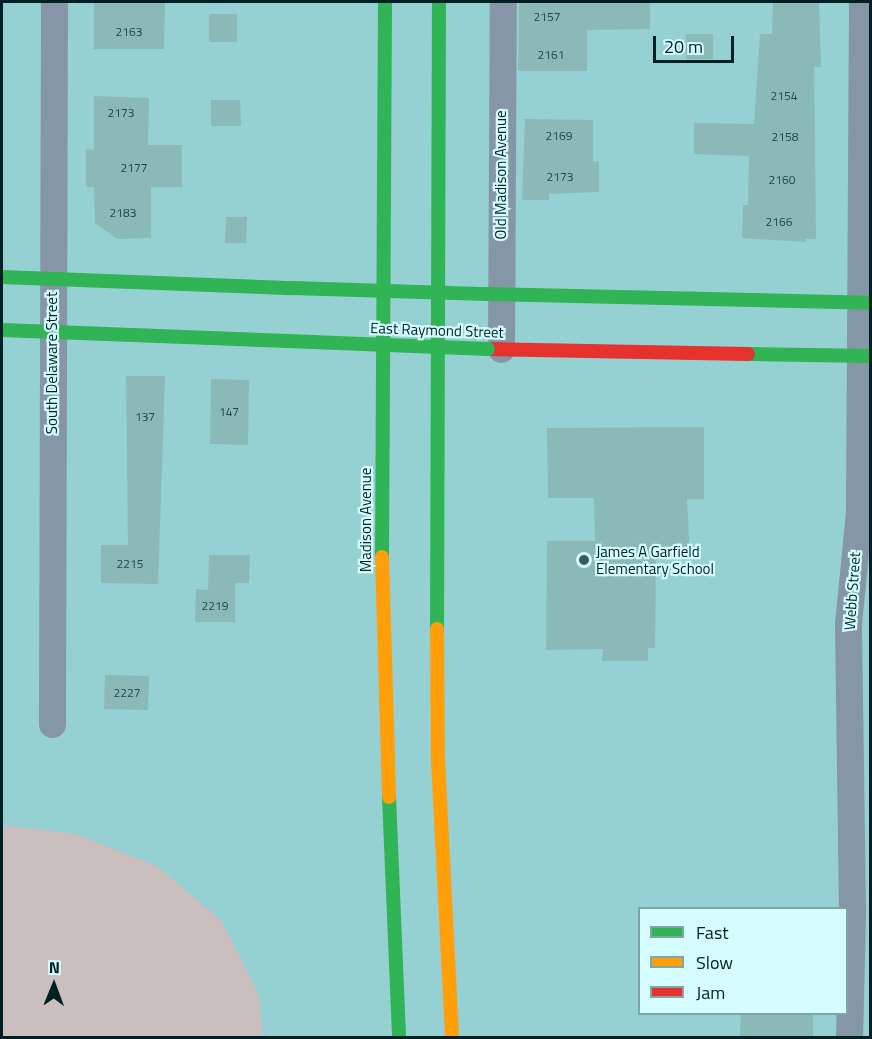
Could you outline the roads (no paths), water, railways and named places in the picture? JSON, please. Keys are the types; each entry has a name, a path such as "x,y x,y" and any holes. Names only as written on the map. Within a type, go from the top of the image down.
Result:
{"main road":[{"name":"Madison Avenue","path":"385,2 382,629 399,1038"},
{"path":"439,2 436,566 438,760 452,1038"},
{"path":"2,277 495,295 865,303"},
{"name":"East Raymond Street","path":"2,330 494,349 865,356"}],"street":[{"name":"South Delaware Street","path":"52,724 51,332 54,2"},
{"name":"Old Madison Avenue","path":"494,349 503,2"},
{"name":"Webb Street","path":"849,1038 852,911 848,624 859,511 865,356 862,2"}],"place":[{"name":"James A Garfield Elementary School","path":"584,560"}]}
